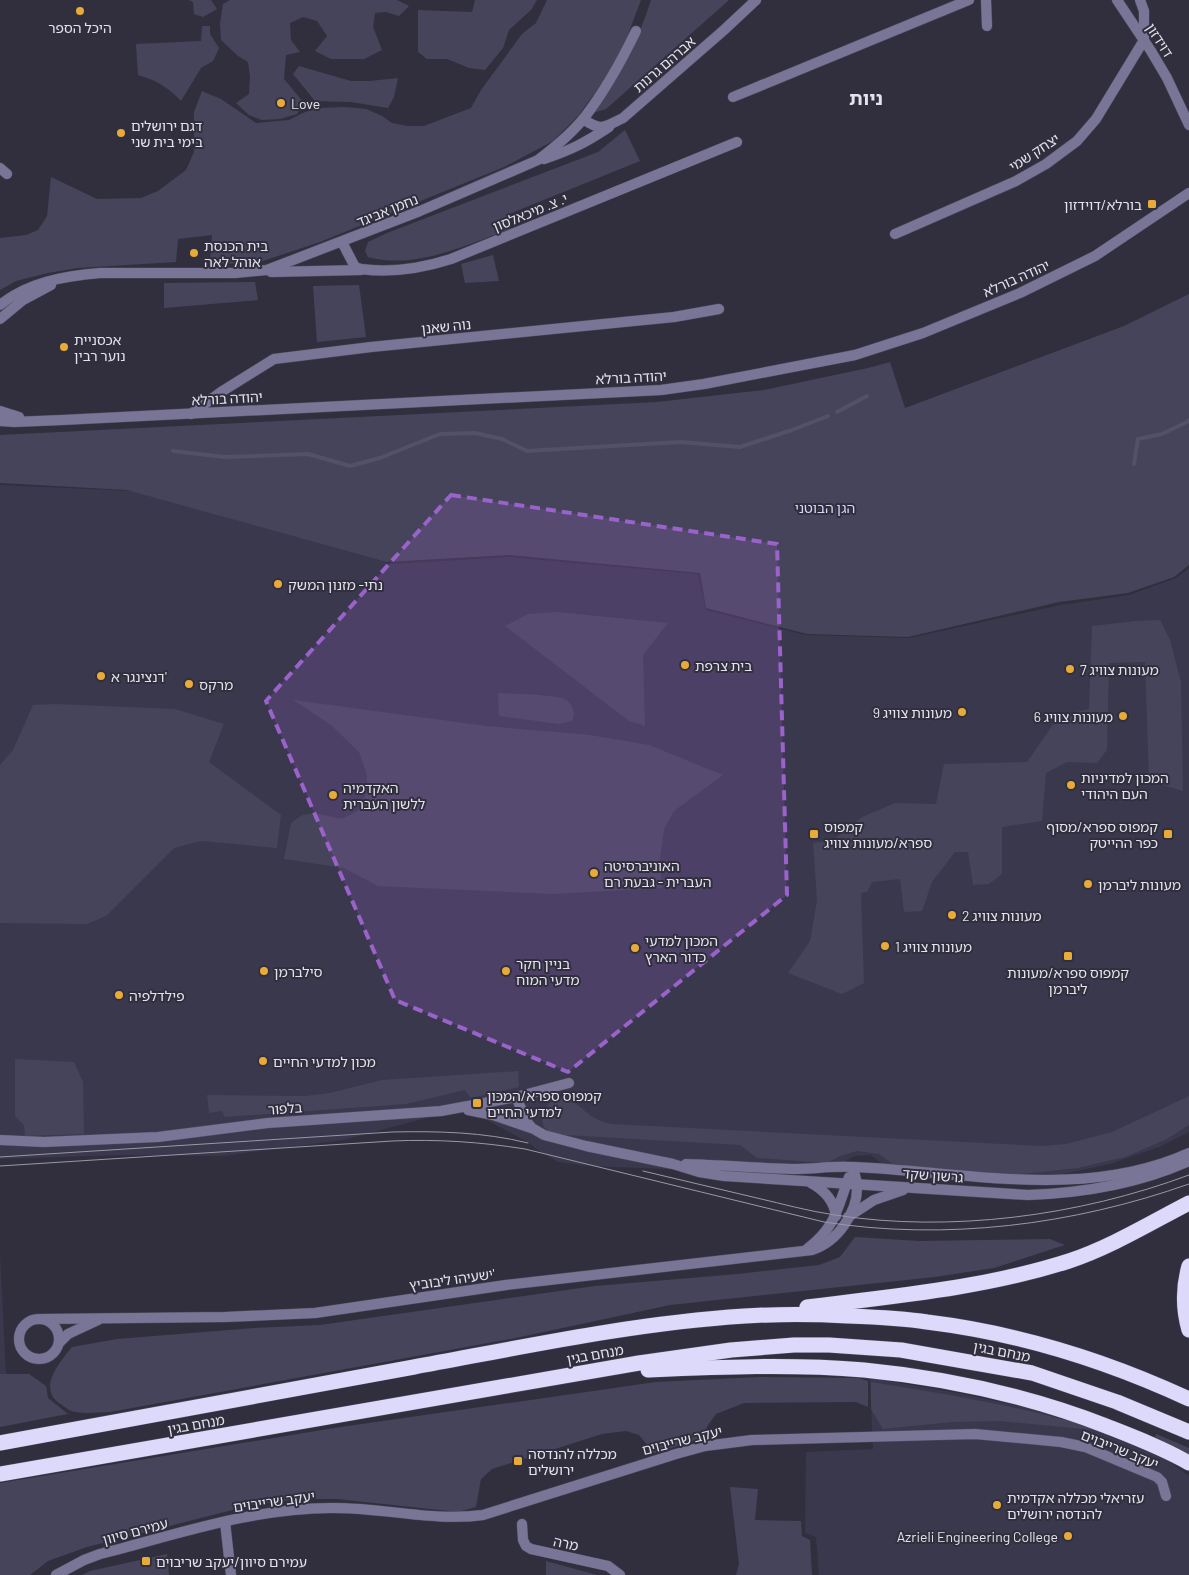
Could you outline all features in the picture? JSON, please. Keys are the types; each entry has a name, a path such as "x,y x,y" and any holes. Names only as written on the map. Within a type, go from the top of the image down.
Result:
{"highway":[{"path":"741,1316 905,1295 1033,1271 1070,1261 1105,1247 1189,1203"},
{"path":"1189,1266 1184,1301 1189,1330"},
{"name":"מנחם בגין","path":"0,1443 545,1343 617,1331 741,1316 798,1314 893,1318 961,1326 1015,1338 1097,1361 1189,1399"},
{"name":"מנחם בגין","path":"0,1474 587,1372 692,1355 794,1345 829,1345 902,1350 1032,1373 1117,1402 1189,1432"},
{"path":"587,1372 719,1368 808,1368 862,1370 912,1376 949,1382 1024,1399 1053,1408 1126,1434 1189,1463"}],"street":[{"name":"אברהם גרנות","path":"583,119 595,127 604,127 623,118 756,0"},
{"path":"733,97 970,0"},
{"path":"986,0 987,26"},
{"name":"דוידזון","path":"1117,0 1167,78 1189,125"},
{"path":"1140,0 1144,10 1144,40"},
{"name":"נחמן אביגד","path":"0,305 20,290 78,275 100,273 252,272 267,270 443,202 538,160 583,119 607,86 636,31"},
{"name":"יצחק שמי","path":"895,234 1016,181 1046,164 1077,141 1096,119 1144,40"},
{"path":"538,160 583,144 623,118"},
{"name":"י. צ. מיכאלסון","path":"252,272 418,268 451,259 736,142"},
{"name":"יהודה בורלא","path":"1166,210 1189,185"},
{"name":"יהודה בורלא","path":"0,420 14,422 62,420 661,390 704,384 842,358 923,333 1020,292 1095,256 1189,193"},
{"path":"342,242 355,267 368,270"},
{"name":"נחמן אביגד","path":"0,319 23,300 44,288 78,275"},
{"name":"נוה שאנן","path":"191,414 221,392 274,359 371,347 674,317 719,309"},
{"name":"יהודה בורלא","path":"0,411 27,419 62,420"},
{"name":"בלפור","path":"0,1140 44,1142 158,1137 234,1126 405,1114 460,1108 516,1097 569,1083"},
{"path":"516,1097 522,1114 532,1128"},
{"name":"גרשון שקד","path":"460,1108 493,1115 544,1134 586,1146 673,1164 714,1175 1028,1195 1061,1194 1093,1190 1125,1183 1189,1161"},
{"name":"גרשון שקד","path":"673,1164 791,1169 853,1167 1027,1180 1058,1180 1126,1173 1166,1162 1189,1153"},
{"name":"ישעיהו ליבוביץ'","path":"42,1319 225,1317 315,1312 506,1285 804,1251 821,1247 840,1232 854,1203 853,1167"},
{"path":"808,1181 828,1196 834,1205 836,1216"},
{"name":"ישעיהו ליבוביץ'","path":"804,1251 820,1238 836,1216 842,1201 852,1185"},
{"path":"848,1217 874,1200 909,1188"},
{"name":"ישעיהו ליבוביץ'","path":"59,1344 68,1334 103,1318"},
{"path":"42,1319 54,1326 59,1337 59,1344 52,1355 40,1360 33,1359 22,1351 19,1338 20,1332 29,1322 42,1319"},
{"name":"יעקב שרייבוים","path":"225,1522 277,1511 332,1508 452,1517 483,1516 645,1463 705,1446 752,1440 797,1438 975,1434 1061,1442 1085,1447 1157,1477 1162,1482 1166,1496"},
{"path":"225,1522 231,1575"},
{"name":"עמירם סיוון","path":"56,1575 100,1554 225,1522"},
{"name":"מרה","path":"522,1524 523,1540 526,1546 531,1549 608,1566 620,1575"}],"highlighted area":[{"path":"451,495 777,544 787,895 568,1072 395,1000 266,701"}],"shaded area":[{"name":"האוניברסיטה העברית - גבעת רם","path":"0,485 134,491 392,564 509,557 698,574 706,610 806,635 909,638 1061,605 1129,595 1176,578 1189,568 1189,1132 1159,1147 1110,1164 1063,1174 1007,1179 886,1166 870,1155 855,1156 824,1172 799,1174 588,1166 558,1162 528,1142 464,1108 343,1140 223,1156 118,1155 0,1159"},
{"path":"0,1253 6,1375 0,1374"},
{"name":"עזריאלי מכללה אקדמית להנדסה ירושלים","path":"870,1378 963,1394 1029,1408 1137,1445 1170,1462 1189,1476 1189,1575 819,1575 816,1537 805,1533 806,1452 873,1449"}],"green space":[{"path":"189,0 211,0 217,9 203,17 194,14 193,2"},
{"path":"230,0 397,0 409,6 399,16 386,12 375,13 373,27 382,50 364,59 331,59 315,51 327,36 317,21 303,17 290,23 291,40 300,52 286,55 284,79 304,103 297,114 280,119 262,120 249,115 236,103 249,94 250,77 248,62 238,56 221,40 220,24 223,4"},
{"path":"475,0 537,0 531,10 509,30 503,48 485,70 469,68 447,59 427,59 418,52 418,10 472,12"},
{"path":"547,0 641,0 624,45 605,79 578,116 553,141 504,167 320,242 257,263 210,264 212,235 178,239 176,262 77,268 16,281 0,290 0,238 26,235 38,230 47,216 51,177 97,199 141,198 158,191 186,170 194,152 194,112 202,91 221,99 256,123 289,120 317,108 345,107 366,109 392,123 407,126 424,126 471,108 481,90 522,34 536,23"},
{"path":"651,0 729,0 606,109 593,113 613,85 625,62 640,31"},
{"path":"202,26 210,26 210,34 219,48 213,61 201,68 181,101 161,85 138,75 136,44 201,41"},
{"path":"299,66 351,81 398,78 394,97 388,108 351,102 315,101 293,74"},
{"path":"625,130 640,161 507,215 511,229 441,254 422,258 386,260 368,257 365,251 368,242 387,233 598,152"},
{"path":"493,255 499,281 465,283 461,264"},
{"path":"255,282 258,300 164,308 164,283"},
{"path":"359,285 366,337 317,342 313,286"},
{"name":"הגן הבוטני","path":"1189,294 1189,565 1174,577 1128,593 1059,602 908,637 807,634 706,608 700,573 509,555 386,562 127,490 0,483 0,435 657,402 764,390 890,362 905,408 1124,326"},
{"path":"557,612 668,623 643,655 645,726 629,721 505,626 528,614"},
{"path":"1160,620 1170,640 1181,682 1183,791 1149,781 1145,662 1109,663 1107,750 1097,763 1067,762 1046,773 1042,821 1002,827 1002,874 989,884 973,885 968,852 955,852 932,882 922,911 904,912 900,879 872,882 867,892 861,893 864,983 842,994 788,973 810,941 817,901 813,843 833,840 862,817 895,803 936,804 944,764 1027,762 1059,716 1089,709 1092,626"},
{"path":"498,693 544,695 561,698 566,700 572,707 574,712 572,721 559,724 499,716"},
{"path":"293,700 486,726 590,735 649,745 723,775 674,811 664,829 660,859 662,888 552,894 378,886 344,868 284,859 291,823 302,815 314,813 342,819 358,811 368,790 366,772 359,752 331,725"},
{"path":"55,704 175,709 224,724 209,762 281,815 277,848 201,841 174,848 106,916 87,924 0,923 0,765 13,750 33,705"},
{"path":"15,1059 74,1062 83,1082 84,1134 25,1136 24,1125 15,1116"},
{"path":"518,1071 519,1087 471,1098 465,1090 406,1104 225,1117 222,1111 209,1113 207,1095 305,1096 330,1093 382,1080"},
{"path":"1189,1096 1189,1125 1167,1139 1125,1157 1078,1168 1010,1175 900,1169 879,1154 857,1151 840,1156 827,1163 757,1158 740,1145 555,1134 545,1128 542,1117 551,1102 565,1097 595,1118 611,1124 1042,1146 1066,1144 1112,1132"},
{"path":"855,1237 919,1241 1050,1239 1065,1245 994,1268 935,1277 670,1305 516,1338 110,1412 84,1413 72,1411 54,1399 51,1392 52,1376 72,1347 117,1339 254,1328 320,1325 595,1286 819,1265 840,1257"},
{"path":"0,1374 29,1374 46,1386 48,1398 68,1414 0,1427"},
{"path":"759,1377 858,1378 868,1381 868,1407 856,1402 744,1403 716,1414 698,1440 654,1453 639,1435 626,1431 602,1434 492,1469 481,1479 476,1507 458,1512 337,1499 297,1499 252,1505 87,1547 48,1561 30,1575 0,1575 0,1483 334,1428 656,1382"},
{"path":"871,1382 1018,1408 1104,1431 1000,1421 952,1422 883,1429 871,1409"},
{"path":"1156,1434 1189,1448 1189,1456 1155,1439"},
{"path":"730,1487 758,1489 755,1520 801,1521 802,1536 810,1540 812,1575 736,1575 739,1564"},
{"path":"167,1554 169,1575 82,1575 90,1571"},
{"path":"546,1561 597,1575 546,1575"}],"waterway":[{"path":"837,412 867,396"},
{"path":"173,451 225,457 308,454 350,466 380,458 440,434 475,433 502,439 527,451 680,442 740,447 828,416"},
{"path":"1134,464 1138,439 1162,434 1189,420"}],"tram line":[{"path":"0,1157 392,1132 460,1133 495,1136 528,1143"},
{"path":"0,1166 392,1141 426,1140 459,1142 525,1149 824,1222 870,1228 916,1230 1009,1226 1055,1219 1100,1210 1189,1184"},
{"path":"643,1171 825,1213 879,1220 924,1222 969,1221 1059,1210 1104,1201 1189,1175"}],"place":[{"name":"היכל הספר","path":"80,11"},
{"name":"Love","path":"281,103"},
{"name":"דגם ירושלים בימי בית שני","path":"121,133"},
{"name":"בורלא/דוידזון","path":"1152,204"},
{"name":"בית הכנסת אוהל לאה","path":"194,253"},
{"name":"אכסניית נוער רבין","path":"64,347"},
{"name":"נתי- מזנון המשק","path":"278,584"},
{"name":"בית צרפת","path":"685,665"},
{"name":"מעונות צוויג 7","path":"1070,669"},
{"name":"דנצינגר א'","path":"101,676"},
{"name":"מרקס","path":"189,684"},
{"name":"מעונות צוויג 9","path":"962,712"},
{"name":"מעונות צוויג 6","path":"1123,716"},
{"name":"המכון למדיניות העם היהודי","path":"1071,785"},
{"name":"האקדמיה ללשון העברית","path":"333,795"},
{"name":"קמפוס ספרא/מעונות צוויג","path":"814,834"},
{"name":"קמפוס ספרא/מסוף כפר ההייטק","path":"1168,834"},
{"name":"האוניברסיטה העברית - גבעת רם","path":"594,873"},
{"name":"מעונות ליברמן","path":"1088,884"},
{"name":"מעונות צוויג 2","path":"952,915"},
{"name":"מעונות צוויג 1","path":"885,946"},
{"name":"המכון למדעי כדור הארץ","path":"635,948"},
{"name":"קמפוס ספרא/מעונות ליברמן","path":"1068,956"},
{"name":"סילברמן","path":"264,971"},
{"name":"בניין חקר מדעי המוח","path":"506,971"},
{"name":"פילדלפיה","path":"119,995"},
{"name":"מכון למדעי החיים","path":"263,1061"},
{"name":"קמפוס ספרא/המכון למדעי החיים","path":"477,1103"},
{"name":"מכללה להנדסה ירושלים","path":"518,1461"},
{"name":"עזריאלי מכללה אקדמית להנדסה ירושלים","path":"997,1505"},
{"name":"Azrieli Engineering College","path":"1068,1536"},
{"name":"עמירם סיוון/יעקב שריבוים","path":"146,1561"}],"district":[{"name":"ניות","path":"866,97"}]}
